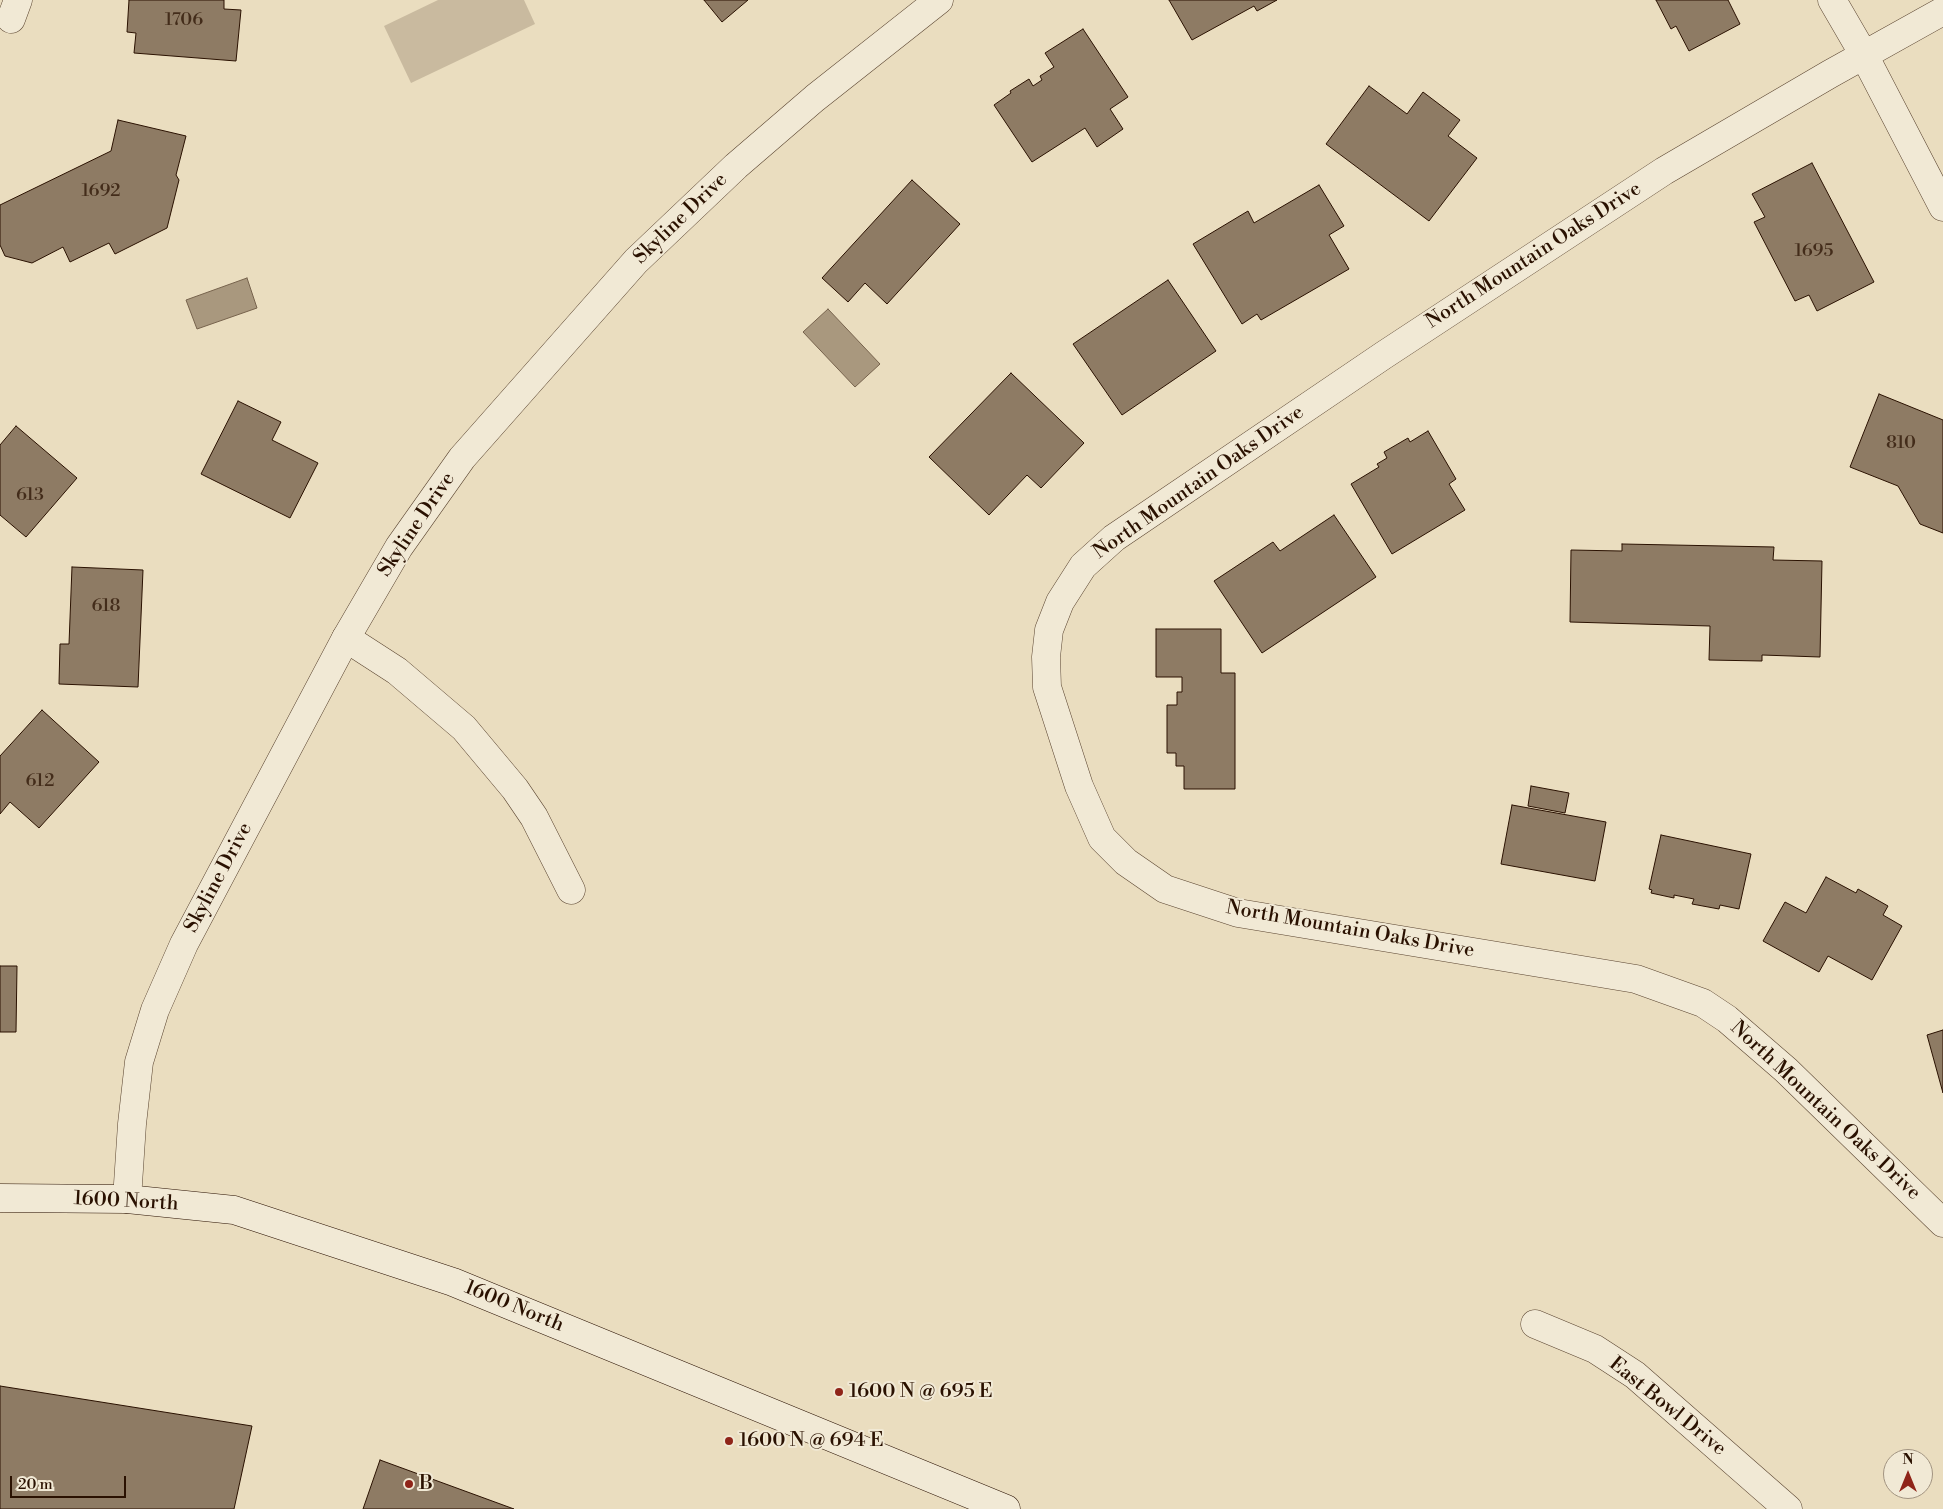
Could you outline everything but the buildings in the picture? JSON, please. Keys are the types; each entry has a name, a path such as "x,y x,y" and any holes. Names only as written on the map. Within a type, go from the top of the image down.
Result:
{"street":[{"name":"Skyline Drive","path":"127,1199 132,1124 139,1062 155,1010 184,944 346,638 399,548 462,458 636,261 736,166 815,98 939,0"},
{"path":"1832,0 1864,54 1943,207"},
{"name":"North Mountain Oaks Drive","path":"1943,11 1864,54 1656,176 1384,354 1114,538 1083,566 1060,602 1050,630 1046,657 1048,687 1079,786 1102,838 1126,862 1165,890 1238,913 1636,979 1703,1003 1727,1018 1786,1070 1943,1223"},
{"path":"346,638 397,671 464,728 515,790 534,817 571,890"},
{"name":"1600 North","path":"0,1198 127,1199 234,1210 453,1282 1006,1509"},
{"name":"East Bowl Drive","path":"1535,1324 1595,1349 1635,1375 1788,1509"}],"shaded area":[{"path":"438,0 524,0 535,24 411,83 384,26"},
{"path":"247,278 257,308 197,329 186,300"},
{"path":"828,309 880,364 855,387 803,332"}],"place":[{"name":"1600 N @ 695 E","path":"839,1392"},
{"name":"1600 N @ 694 E","path":"729,1441"},
{"name":"B","path":"409,1484"}]}
